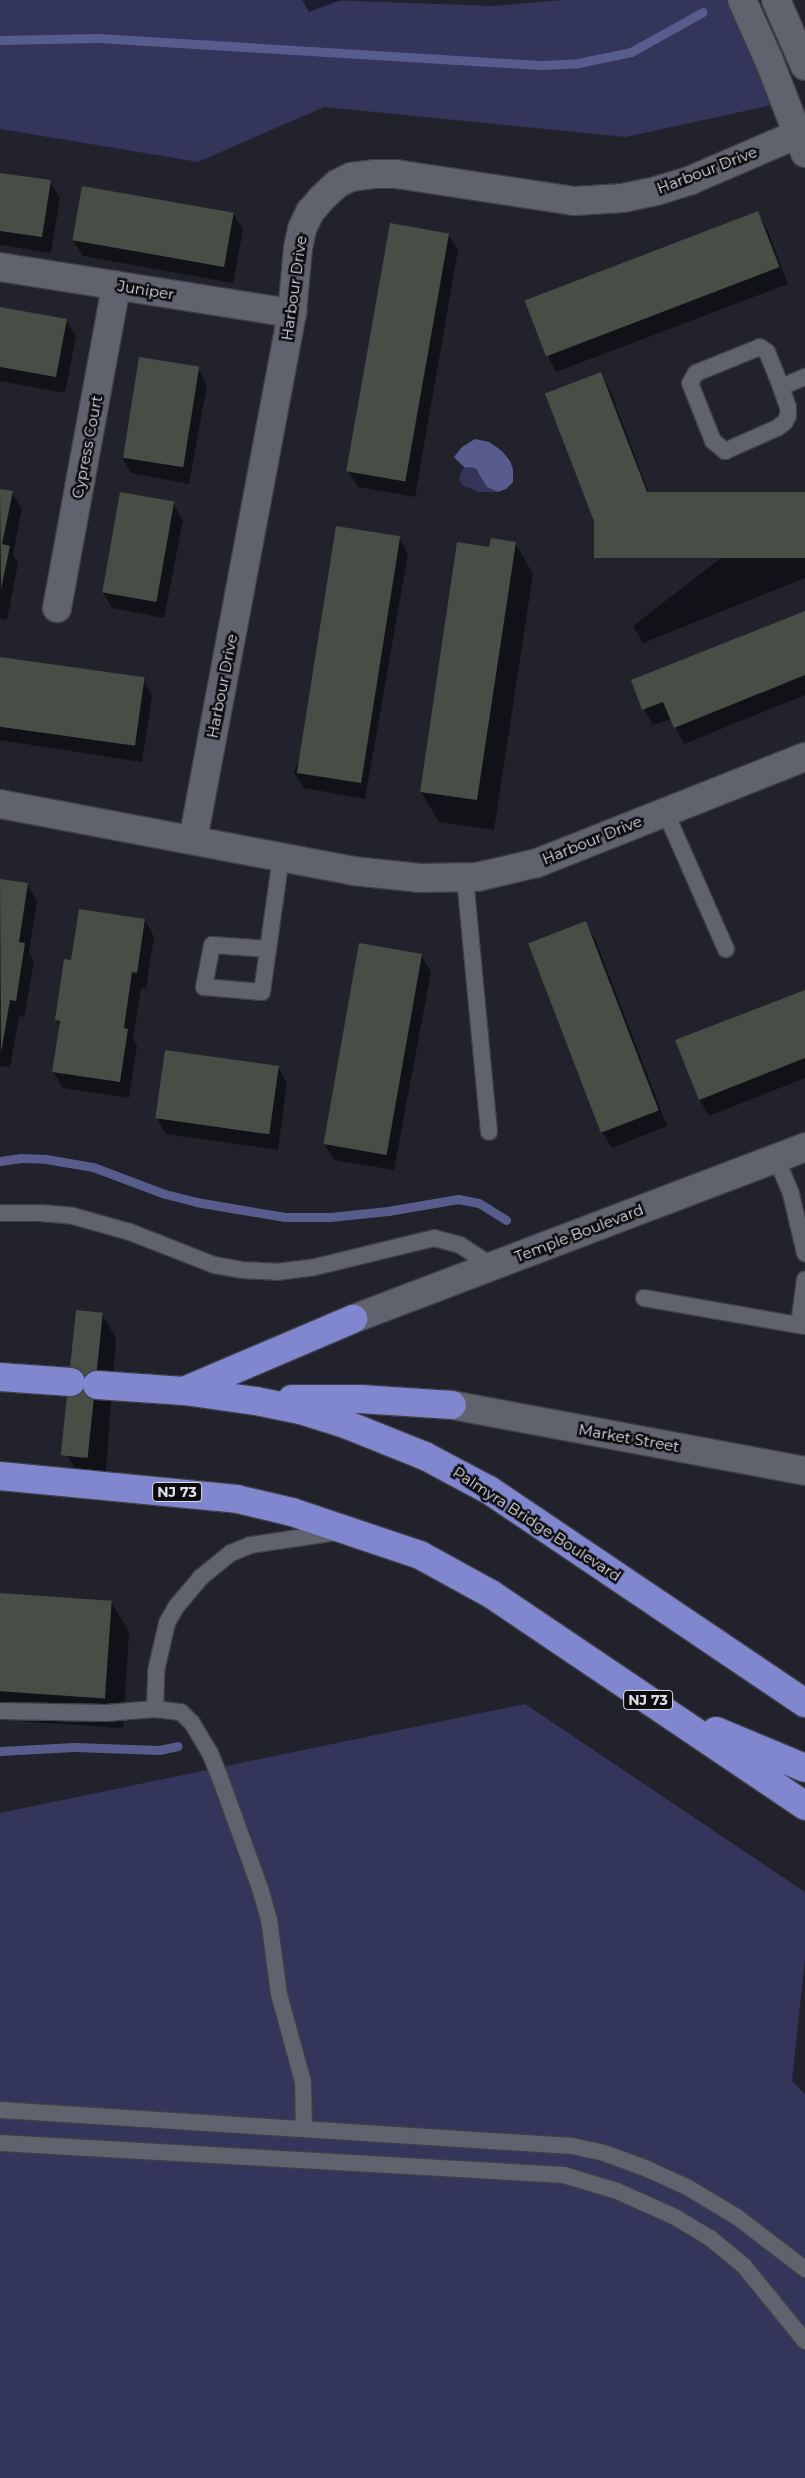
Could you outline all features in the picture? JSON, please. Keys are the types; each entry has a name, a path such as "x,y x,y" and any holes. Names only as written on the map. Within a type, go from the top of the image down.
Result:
{"highway":[{"path":"184,1391 352,1319"},
{"path":"0,1377 71,1382"},
{"name":"Palmyra Bridge Boulevard","path":"97,1384 184,1391 256,1400 300,1410 345,1424 454,1470 548,1528 805,1703"},
{"path":"256,1400 360,1398 452,1405"},
{"name":"NJ 73","path":"0,1476 237,1499 284,1510 420,1555 492,1594 805,1806"},
{"path":"657,1706 805,1768"}],"street":[{"name":"Harbour Drive","path":"193,840 292,313 298,248 302,229 310,212 337,184 351,177 396,174 575,200 623,198 656,191 691,180 802,139 742,0"},
{"path":"776,0 805,66"},
{"name":"Juniper","path":"0,267 292,313"},
{"name":"Cypress Court","path":"57,608 116,285"},
{"name":"Harbour Drive","path":"0,804 353,871 421,878 464,878 477,877 537,863 665,811 805,758"},
{"name":"Temple Boulevard","path":"352,1319 805,1147"},
{"name":"Market Street","path":"452,1405 805,1471"}],"lane":[{"path":"760,347 767,352 781,387 788,407 788,416 785,422 777,428 724,451 712,441 690,383 696,373 760,347"},
{"path":"781,387 805,376"},
{"path":"665,811 726,949"},
{"path":"268,949 280,857"},
{"path":"464,878 489,1132"},
{"path":"776,1158 792,1194 805,1253"},
{"path":"0,1213 41,1212 73,1216 130,1232 214,1266 242,1270 276,1272 311,1268 434,1238 460,1245 492,1266"},
{"path":"644,1298 802,1326 805,1279"},
{"path":"155,1709 156,1672 167,1623 176,1607 200,1578 232,1553 251,1545 349,1530"},
{"path":"0,1710 106,1713 155,1709 181,1712 192,1723 210,1753 219,1775 260,1888 269,1919 279,1994 303,2082 304,2129"},
{"path":"0,2110 572,2146 604,2153 687,2187 737,2217 805,2269"},
{"path":"0,2143 564,2175 618,2191 675,2218 710,2238 744,2266 805,2341"}],"shaded area":[{"path":"0,0 324,0 495,6 563,0 730,0 776,104 626,137 324,107 198,162 0,129"},
{"path":"475,439 489,442 502,451 510,461 513,469 513,482 506,489 498,492 487,487 476,469 471,467 465,468 454,457 462,447"},
{"path":"471,466 480,474 487,487 498,492 479,492 462,485 459,478 462,470"},
{"path":"525,1704 805,1892 805,1958 792,2081 805,2094 805,2478 0,2478 0,1813"}],"building":[{"path":"0,173 51,180 42,237 0,231"},
{"path":"82,186 234,213 224,267 72,240"},
{"path":"758,211 780,267 546,357 525,301"},
{"path":"390,223 449,233 405,482 346,471"},
{"path":"0,307 67,319 56,377 0,367"},
{"path":"139,357 199,367 183,467 123,458"},
{"path":"601,372 656,516 600,537 545,394"},
{"path":"0,489 13,491 2,544 10,546 1,589"},
{"path":"120,492 174,502 156,602 102,592"},
{"path":"594,492 805,492 805,558 594,558"},
{"path":"336,526 400,536 361,783 297,773"},
{"path":"491,538 516,542 477,800 420,792 457,542 489,547"},
{"path":"805,611 805,675 674,728 663,702 642,710 631,680"},
{"path":"0,657 145,677 135,746 0,727"},
{"path":"0,879 28,883 19,942 25,943 16,1001 10,1000 1,1053"},
{"path":"79,909 145,919 137,973 132,972 124,1028 128,1029 120,1082 52,1072 60,1021 55,1020 64,959 71,960"},
{"path":"586,921 659,1111 601,1133 528,943"},
{"path":"359,943 422,954 387,1155 324,1144"},
{"path":"805,990 805,1058 699,1100 675,1040"},
{"path":"165,1050 279,1066 269,1134 155,1118"},
{"path":"76,1310 103,1313 88,1458 61,1455"},
{"path":"0,1593 112,1601 105,1699 0,1691"}],"waterway":[{"path":"0,40 98,38 544,65 578,63 631,52 703,12"},
{"path":"0,1161 21,1158 46,1159 93,1167 165,1194 196,1202 285,1217 330,1217 388,1211 458,1199 479,1203 506,1220"},
{"path":"0,1751 74,1747 159,1750 178,1746"}]}
